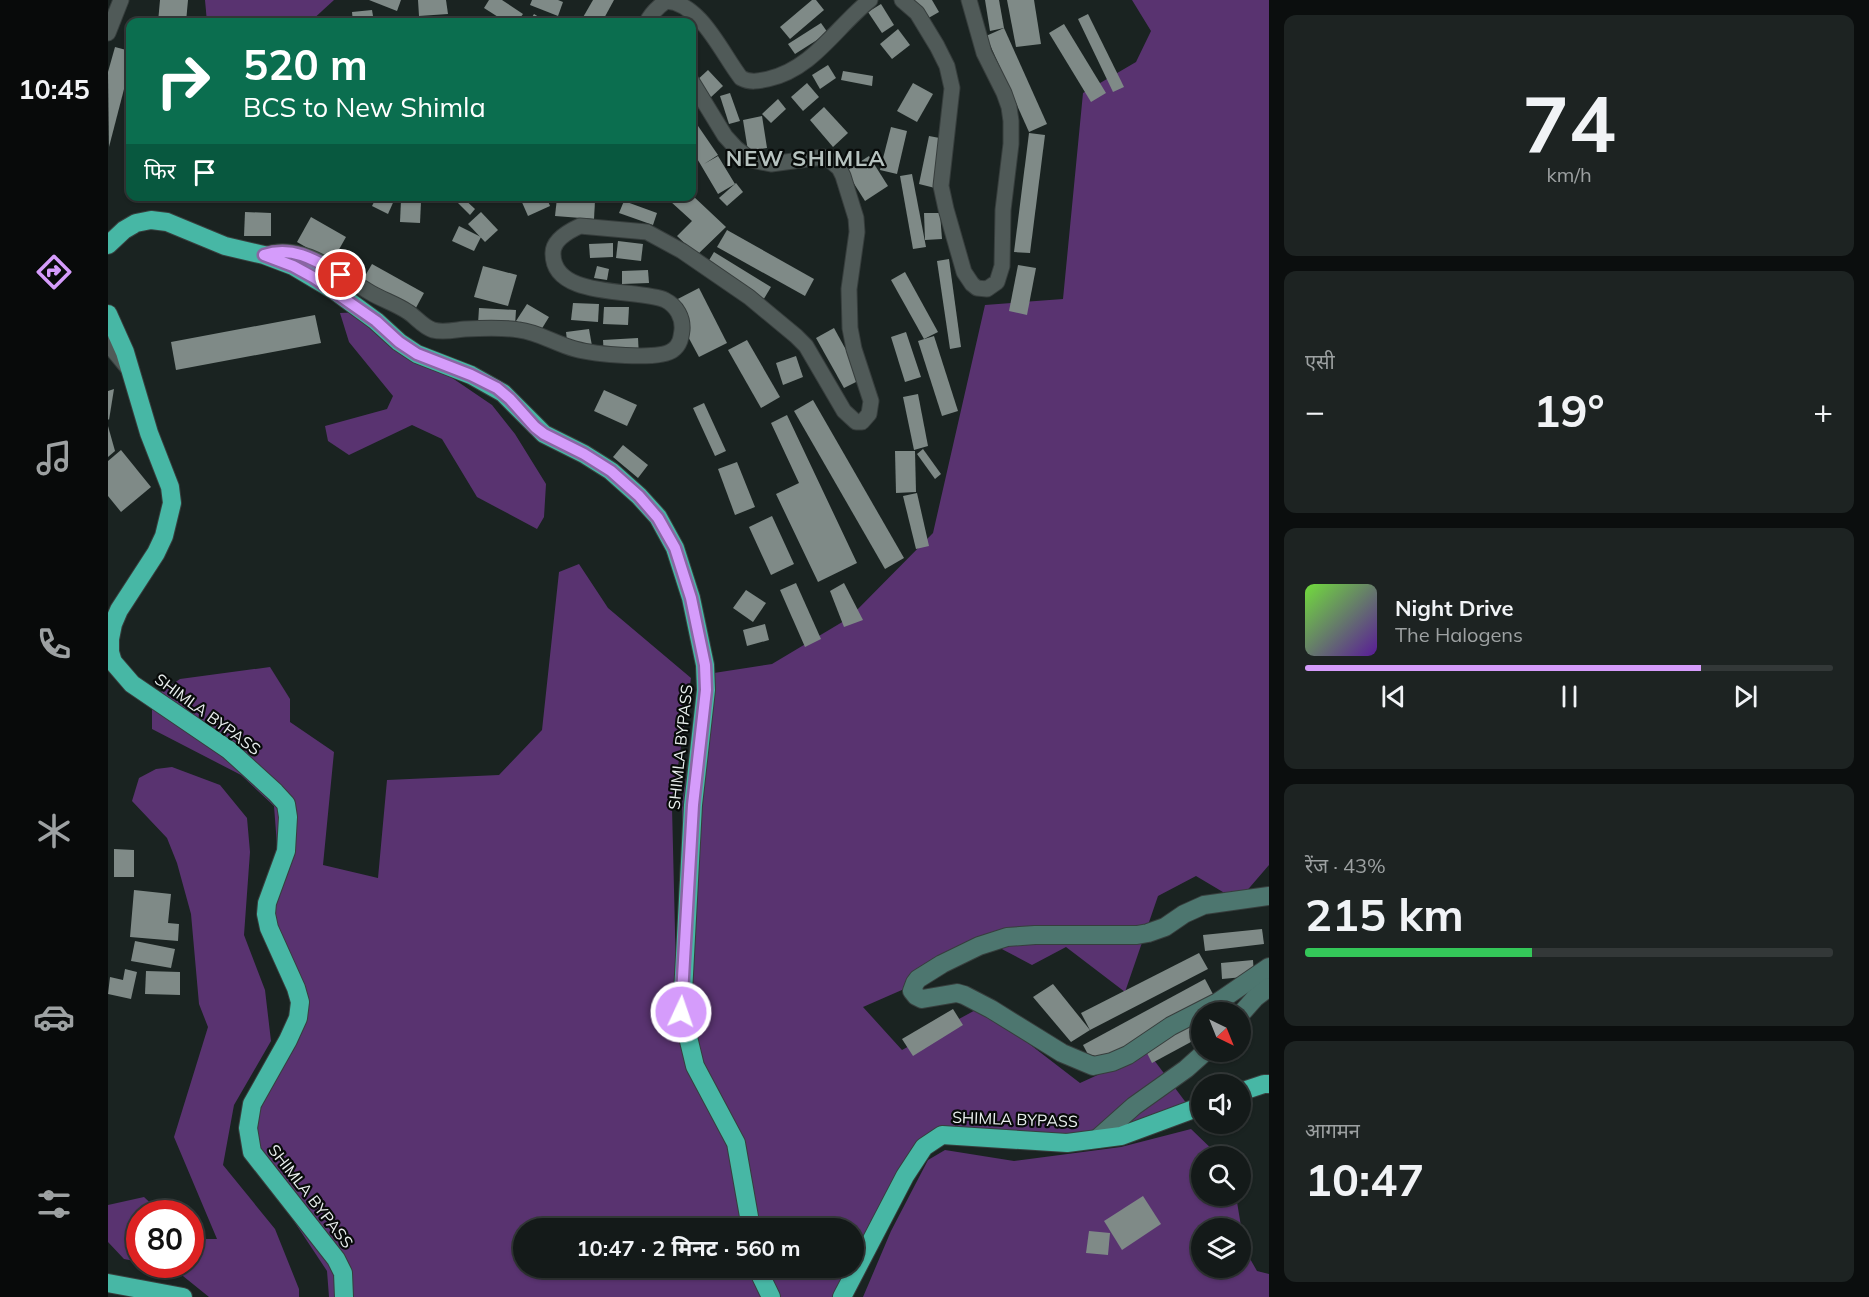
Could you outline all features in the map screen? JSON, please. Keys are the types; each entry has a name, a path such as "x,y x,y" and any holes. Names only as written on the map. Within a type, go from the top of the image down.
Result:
{"highway":[{"name":"SHIMLA BYPASS","path":"108,245 124,230 136,223 151,220 167,222 225,246 264,255 293,266 313,277 376,321 399,342 417,354 471,375 503,393 544,434 584,454 611,471 639,496 658,518 675,548 693,608 705,665 706,690 693,805 681,1012 695,1066 736,1143 749,1218"},
{"name":"SHIMLA BYPASS","path":"108,314 125,352 149,433 170,487 172,503 164,536 156,553 119,610 113,624 110,652 113,662 132,684 229,750 286,804 288,817 286,851 267,903 266,914 269,928 300,1002 297,1018 288,1040 252,1104 248,1128 252,1152 336,1259 343,1273 344,1297"},
{"path":"1251,1088 1264,1083 1269,1084"},
{"name":"SHIMLA BYPASS","path":"842,1297 906,1176 924,1147 942,1135 1067,1143 1121,1136 1191,1110"},
{"path":"762,1278 771,1297"},
{"path":"108,1283 183,1297"}],"street":[{"path":"108,33 121,0"},
{"path":"649,18 666,1 674,1 682,5 699,18 741,78 747,82 760,81 783,76 795,69 818,51 870,0"},
{"path":"902,0 917,13 947,66 952,88 941,186 964,272 977,288 987,289 997,282 1002,266 1003,210 1011,144 1011,121 1007,100 984,53 969,0"},
{"path":"264,255 275,251 286,251 312,258 406,311 426,327 435,331 483,328 518,329 585,352 662,356 672,351 681,340 681,318 675,308 666,301 654,297 606,291 577,284 559,272 554,261 553,251 559,239 570,230 580,226 646,232 682,251 749,297 796,336 806,346 844,411 856,422 862,422 869,414 871,401 854,349 850,328 849,301 857,232 856,219 843,176 831,160 823,157 771,164 752,160 725,136 696,89"},
{"path":"108,344 131,371"},
{"path":"1269,896 1204,905 1184,914 1165,927 1137,936 1007,937 979,946 942,964 918,979 912,991 922,999 957,993 964,995 1062,1053 1093,1066 1103,1065 1128,1055 1171,1026 1218,1002 1269,967"},
{"path":"1251,1003 1269,987"},
{"path":"1097,1139 1134,1106 1194,1062"}],"shaded area":[{"path":"205,0 334,0 314,18 207,18"},
{"path":"1132,0 1269,0 1269,865 1238,901 1196,876 1158,896 1125,992 1066,947 1032,965 996,946 975,958 863,1007 902,1050 981,1007 1080,1083 1148,1052 1187,1104 1120,1133 1066,1140 941,1132 864,1257 864,1218 752,1218 739,1142 697,1065 685,1012 682,804 701,675 772,664 849,618 933,533 985,305 1063,299 1083,93 1136,62 1151,31"},
{"path":"361,312 492,405 515,434 546,484 544,517 537,529 477,497 442,439 412,425 349,455 328,441 325,426 387,409 393,396 349,342 340,313"},
{"path":"579,564 608,608 691,678 672,807 677,1013 732,1145 744,1218 513,1218 513,1278 756,1278 763,1297 329,1297 327,1271 248,1152 245,1129 294,1049 301,1015 265,906 277,845 274,806 241,775 152,729 152,698 180,679 270,667 290,699 290,722 334,752 323,865 378,878 387,780 499,775 542,730 559,572"},
{"path":"172,767 220,785 247,818 250,852 244,935 265,990 271,1041 234,1105 223,1165 275,1229 299,1289 299,1297 209,1297 185,1278 204,1278 204,1239 217,1239 204,1208 204,1200 201,1200 174,1137 208,1027 199,1004 191,914 177,863 167,838 132,801 139,778 156,769"},
{"path":"1191,1129 1191,1134 1196,1134 1209,1146 1191,1146 1191,1206 1238,1206 1240,1218 1191,1218 1191,1278 1251,1278 1251,1260 1257,1271 1269,1274 1269,1297 863,1297 891,1231 928,1160 945,1150 1014,1161 1121,1147"},
{"path":"144,1197 147,1200 130,1200"},
{"path":"126,1201 126,1259 108,1242 108,1205"},
{"path":"765,1278 851,1278 839,1297 774,1297"}],"building":[{"path":"160,0 188,0 186,18 158,18"},
{"path":"369,0 401,0 397,11"},
{"path":"418,0 446,0 448,14 419,16"},
{"path":"489,0 502,0 523,14 520,18 500,18 484,8"},
{"path":"532,0 563,2 558,16 530,5"},
{"path":"593,0 614,0 604,18 583,18"},
{"path":"812,0 816,0 824,10 790,39 780,27"},
{"path":"913,0 932,0 939,12 925,20"},
{"path":"985,0 999,0 1004,28 990,31"},
{"path":"1007,0 1034,0 1041,44 1016,47"},
{"path":"881,4 894,25 882,33 868,12"},
{"path":"372,10 373,18 353,18 352,12"},
{"path":"1088,14 1124,87 1113,92 1078,19"},
{"path":"821,23 828,33 795,54 788,44"},
{"path":"1064,24 1106,93 1091,102 1049,33"},
{"path":"1004,28 1047,124 1029,132 986,36"},
{"path":"898,29 910,45 892,59 880,44"},
{"path":"115,47 126,50 126,81 109,147 108,72"},
{"path":"828,65 836,78 820,89 812,75"},
{"path":"708,70 723,86 710,98 696,81"},
{"path":"843,71 873,76 872,86 841,80"},
{"path":"807,83 819,97 803,111 791,97"},
{"path":"913,83 933,94 917,122 897,111"},
{"path":"730,93 740,121 729,124 720,96"},
{"path":"778,99 786,109 771,123 762,114"},
{"path":"824,107 848,133 833,147 810,120"},
{"path":"762,116 767,148 748,151 743,120"},
{"path":"696,123 718,155 704,164 718,156 735,184 718,194 696,157"},
{"path":"891,127 907,131 897,174 880,170"},
{"path":"1029,133 1045,135 1030,253 1014,252"},
{"path":"929,136 945,139 935,188 919,184"},
{"path":"869,156 888,186 865,201 846,171"},
{"path":"912,174 926,247 913,249 900,176"},
{"path":"736,183 743,192 727,206 719,198"},
{"path":"696,199 726,227 697,255 677,236 692,221 670,201 696,201"},
{"path":"374,201 394,201 388,214 372,206"},
{"path":"401,201 421,202 420,223 400,222"},
{"path":"456,201 466,201 475,209 470,215"},
{"path":"521,201 548,201 550,206 528,216"},
{"path":"557,201 595,201 594,219 555,216"},
{"path":"624,201 657,213 653,225 619,213"},
{"path":"245,212 271,213 271,236 244,236"},
{"path":"481,212 498,230 485,242 468,224"},
{"path":"924,213 940,213 942,239 925,240"},
{"path":"311,217 346,237 332,262 297,242"},
{"path":"459,226 481,237 474,251 452,241"},
{"path":"727,230 814,279 805,296 717,247"},
{"path":"618,241 643,244 641,261 616,258"},
{"path":"613,243 613,257 590,258 589,244"},
{"path":"714,252 771,287 762,302 705,267"},
{"path":"949,259 961,347 950,349 937,261"},
{"path":"372,264 424,293 411,317 358,288"},
{"path":"1018,265 1036,268 1027,315 1009,311"},
{"path":"483,266 517,275 508,306 474,297"},
{"path":"597,266 609,269 607,280 594,278"},
{"path":"648,270 649,283 622,284 622,271"},
{"path":"905,272 938,332 924,339 891,280"},
{"path":"699,288 727,343 699,357 670,303"},
{"path":"573,303 599,304 598,322 571,320"},
{"path":"527,304 549,317 538,335 516,321"},
{"path":"604,307 629,307 628,325 603,324"},
{"path":"479,308 516,310 515,326 478,324"},
{"path":"315,315 321,343 176,370 171,342"},
{"path":"834,328 862,379 844,388 816,338"},
{"path":"589,329 592,346 568,349 566,332"},
{"path":"906,332 921,377 905,382 891,337"},
{"path":"934,336 958,411 942,416 918,341"},
{"path":"638,338 639,356 604,358 603,340"},
{"path":"747,340 780,397 761,408 728,350"},
{"path":"796,356 803,377 783,385 776,363"},
{"path":"114,389 109,420 108,391"},
{"path":"604,390 637,405 627,426 594,411"},
{"path":"918,394 928,446 914,450 903,397"},
{"path":"813,400 904,558 885,569 794,411"},
{"path":"704,403 726,451 715,456 693,408"},
{"path":"787,415 857,563 818,582 776,494 799,483 771,423"},
{"path":"108,426 115,451 108,457"},
{"path":"623,445 648,465 638,478 613,457"},
{"path":"923,449 941,474 935,479 917,454"},
{"path":"121,450 151,487 121,512 108,496 108,461"},
{"path":"895,451 915,451 916,492 896,493"},
{"path":"737,462 755,507 735,515 718,469"},
{"path":"917,493 929,546 916,549 903,496"},
{"path":"772,516 794,564 771,575 749,527"},
{"path":"796,583 821,639 805,647 780,590"},
{"path":"844,583 863,620 844,627 830,591"},
{"path":"746,590 766,603 753,622 733,608"},
{"path":"765,624 769,640 747,646 743,630"},
{"path":"114,849 134,850 134,877 114,877"},
{"path":"134,890 171,894 168,923 179,924 178,941 130,937"},
{"path":"1262,929 1264,944 1205,951 1203,935"},
{"path":"135,941 175,949 171,968 131,961"},
{"path":"1199,953 1208,969 1090,1030 1081,1013"},
{"path":"1253,960 1254,976 1222,979 1221,963"},
{"path":"125,969 137,972 131,999 108,994 110,977 123,980"},
{"path":"146,971 180,972 180,995 145,994"},
{"path":"1205,979 1215,998 1208,1002 1191,1002 1191,1011 1093,1064 1083,1045"},
{"path":"1053,984 1090,1030 1071,1042 1033,997"},
{"path":"953,1009 963,1025 913,1056 902,1039"},
{"path":"1191,1025 1191,1042 1152,1063 1145,1049"},
{"path":"1143,1196 1161,1224 1122,1250 1104,1221"},
{"path":"1089,1231 1110,1233 1108,1255 1086,1253"}],"district":[{"name":"NEW SHIMLA","path":"806,158"}],"route":[{"path":"341,275 299,253 275,251 264,255 293,266 335,291 417,354 497,388 544,434 584,454 611,471 639,496 658,518 675,548 691,598 705,665 706,690 693,805 681,1012"}]}
